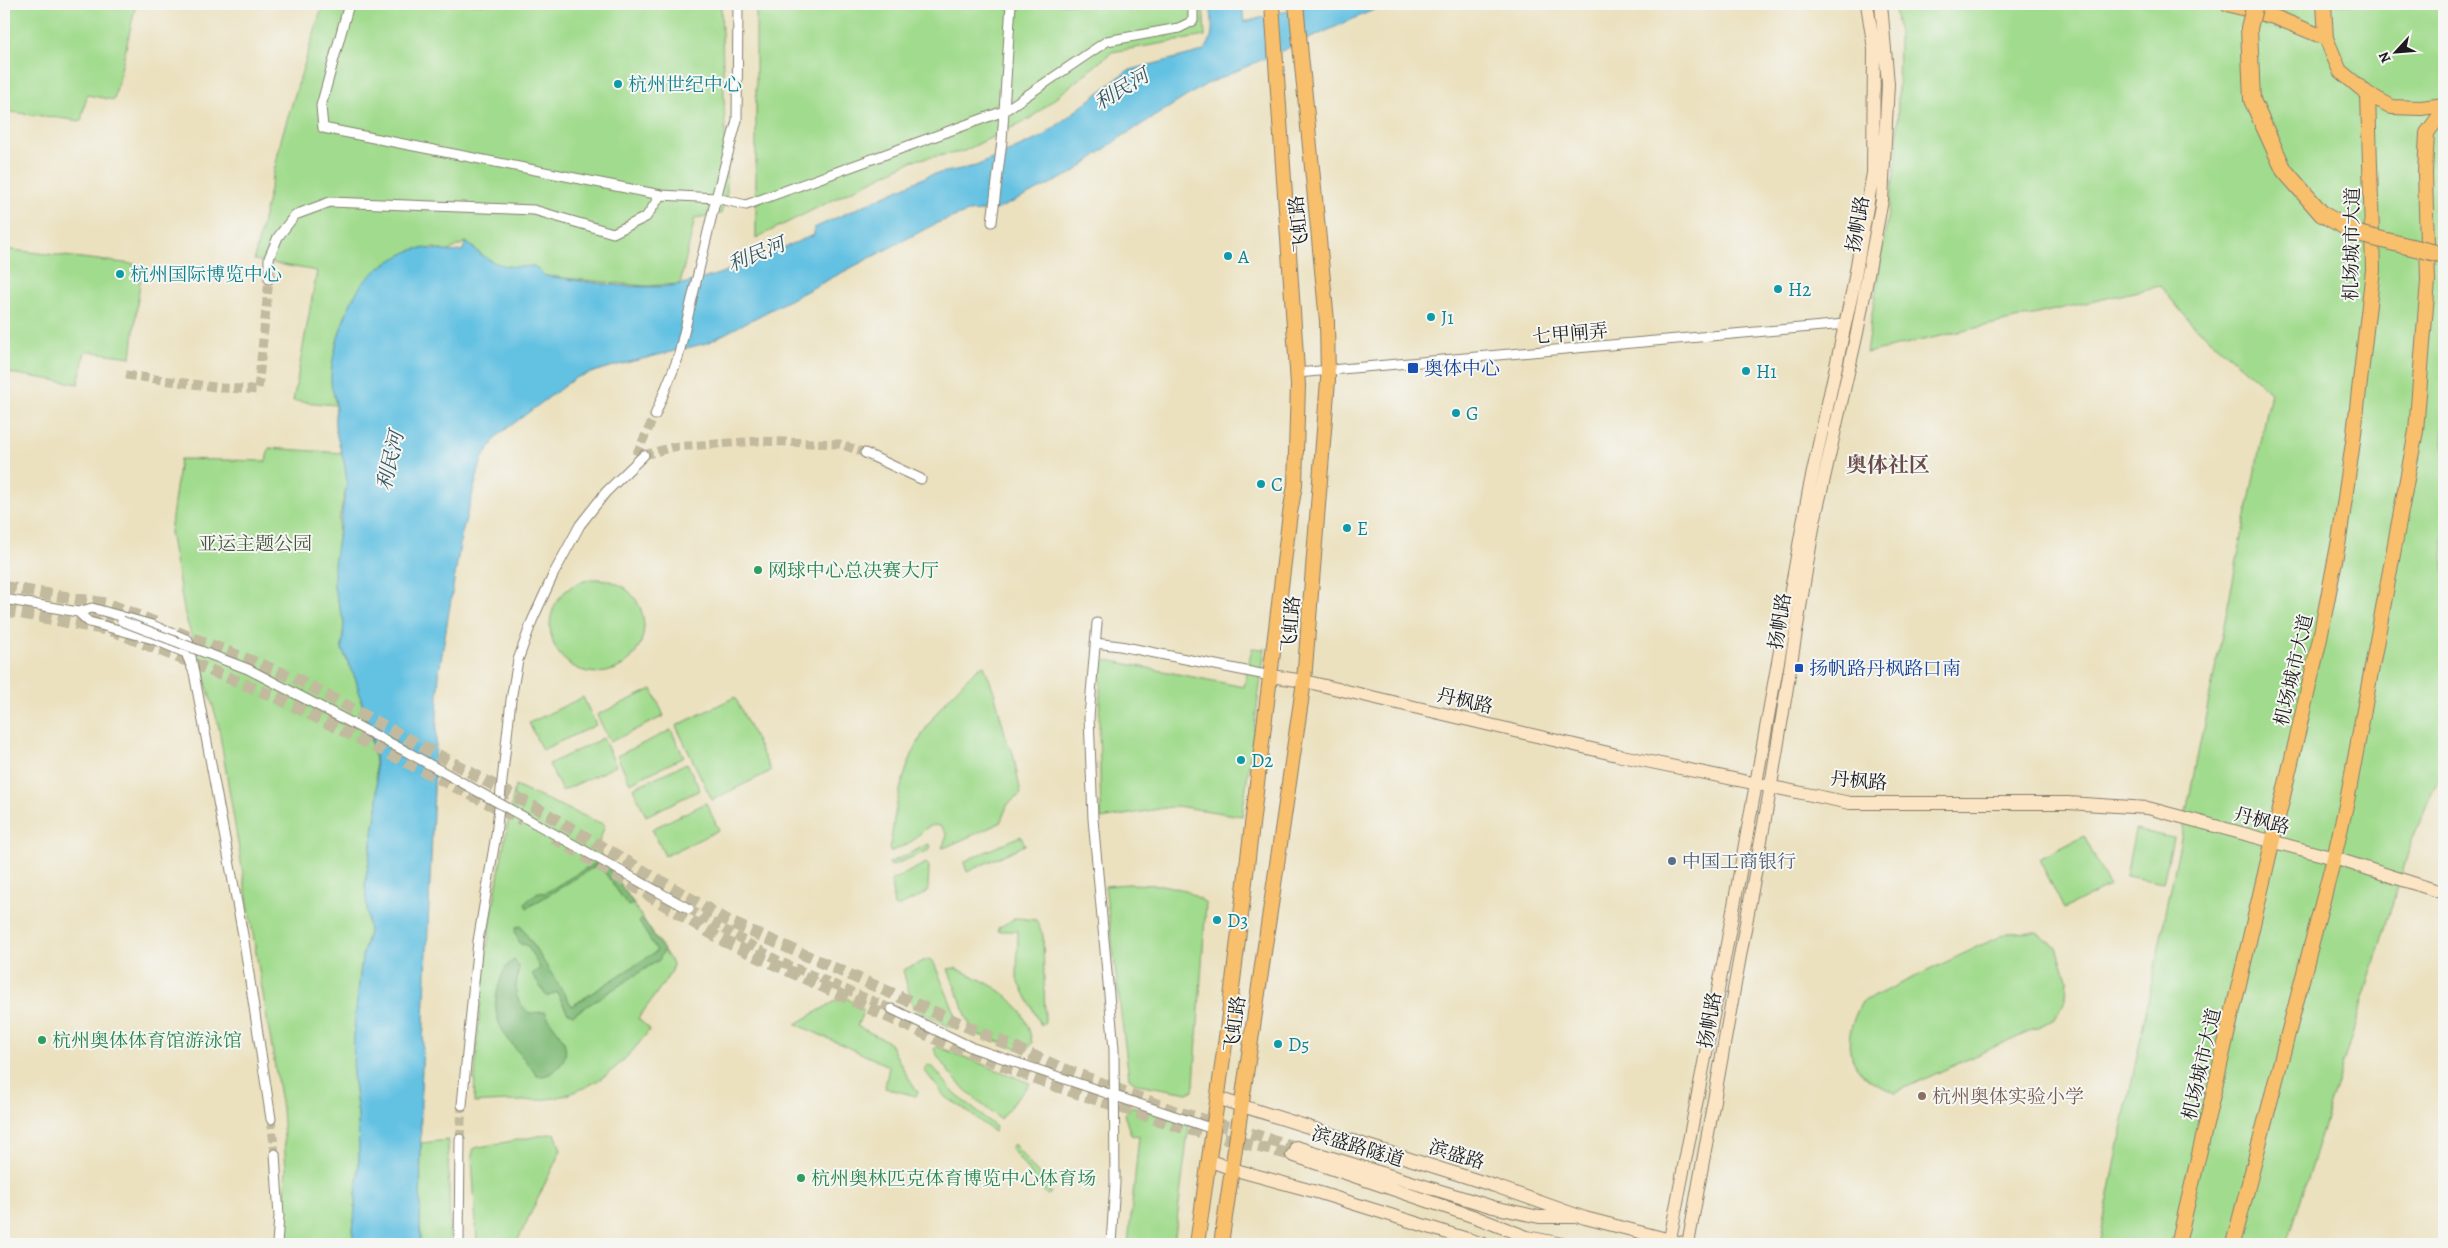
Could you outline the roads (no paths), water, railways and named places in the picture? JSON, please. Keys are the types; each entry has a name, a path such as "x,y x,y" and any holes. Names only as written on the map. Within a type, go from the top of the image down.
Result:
{"highway":[{"path":"2255,4 2249,28 2252,100 2284,170 2322,214 2358,234 2444,255"}],"main road":[{"name":"飞虹路","path":"1221,1244 1304,682 1321,485 1328,371 1327,321 1296,4"},
{"path":"1669,1243 1727,944 1809,490 1846,324 1873,173 1874,48 1867,4"},
{"name":"扬帆路","path":"1687,1244 1772,785 1814,522 1857,332 1882,200 1888,84 1881,4"},
{"path":"2228,4 2278,18 2326,38"},
{"path":"2324,4 2326,38 2340,71 2368,94 2392,107 2420,108 2444,105"},
{"name":"飞虹路","path":"1198,1244 1295,485 1297,373 1272,6"},
{"name":"机场城市大道","path":"2178,1244 2319,643 2339,540 2353,442 2373,270 2368,94"},
{"path":"2234,1244 2347,801 2416,431 2428,282 2425,172 2427,133 2444,110"},
{"name":"丹枫路","path":"1271,676 1617,755 1850,802 2068,803 2148,808 2272,843 2334,858 2444,893"},
{"name":"滨盛路","path":"1217,1098 1243,1104 1330,1135 1495,1186 1585,1218 1669,1243 1687,1244"},
{"name":"滨盛路隧道","path":"1562,1244 1527,1237 1475,1216 1294,1151 1493,1207 1539,1217 1585,1218"},
{"path":"1208,1160 1232,1169 1320,1193 1483,1244"}],"street":[{"path":"349,4 321,106 323,128 662,195 716,198 746,205 1004,111 1107,41 1179,28 1193,21 1193,4"},
{"path":"655,415 678,358 716,198 737,120 738,4"},
{"path":"992,222 1002,141 1011,4"},
{"path":"269,279 269,258 278,237 295,216 330,202 534,210 613,233 646,217 662,195"},
{"name":"七甲闸弄","path":"1297,373 1846,324"},
{"path":"865,453 921,479"},
{"path":"462,1105 478,941 496,835 511,700 518,660 536,613 580,525 606,492 640,455"},
{"path":"4,598 78,612 92,608 152,625 188,640 243,934 271,1119"},
{"path":"78,612 89,622 153,639 186,653 194,672"},
{"path":"122,622 248,669 409,753 689,909"},
{"path":"1097,624 1089,717 1090,768 1114,1049 1115,1183 1111,1244"},
{"path":"1095,643 1120,646 1271,676"},
{"path":"892,1009 972,1048 1212,1128"},
{"path":"459,1244 460,1139"},
{"path":"275,1154 279,1216 277,1244"}],"water":[{"name":"利民河","path":"1210,4 1242,4 1244,22 1315,4 1387,4 1205,85 1118,139 1073,173 996,210 968,212 937,223 707,343 606,368 575,378 498,435 482,459 462,533 439,672 421,1091 420,1244 352,1244 359,1159 358,1116 353,1074 354,1027 362,957 369,932 365,885 378,801 375,753 356,680 342,649 344,622 334,588 334,564 347,482 335,426 336,404 331,381 331,370 341,329 358,290 374,272 386,263 412,250 425,248 450,252 463,250 466,242 489,260 496,263 522,267 534,266 545,276 596,283 649,287 666,286 716,275 814,235 814,228 930,175 976,166 1042,137 1127,71 1203,51 1210,41 1211,35"}],"tunnel":[{"path":"126,375 222,388 258,390 269,279"},
{"path":"636,455 655,415"},
{"path":"644,455 673,447 759,441 840,444 865,453"},
{"path":"4,587 108,604 159,624"},
{"path":"4,610 114,631 278,698 522,820"},
{"path":"78,612 122,621"},
{"path":"177,632 295,678 538,809 730,922 1061,1068 1174,1111 1296,1147"},
{"path":"553,837 724,941 945,1043 1056,1086 1180,1127 1292,1155"},
{"path":"689,909 781,962 892,1009"},
{"path":"460,1139 462,1105"},
{"path":"271,1119 275,1154"}],"place":[{"name":"杭州世纪中心","path":"618,84"},
{"name":"A","path":"1228,256"},
{"name":"杭州国际博览中心","path":"120,274"},
{"name":"H2","path":"1778,289"},
{"name":"J1","path":"1431,317"},
{"name":"奥体中心","path":"1413,368"},
{"name":"H1","path":"1746,371"},
{"name":"G","path":"1456,413"},
{"name":"C","path":"1261,484"},
{"name":"E","path":"1347,528"},
{"name":"网球中心总决赛大厅","path":"758,570"},
{"name":"扬帆路丹枫路口南","path":"1799,668"},
{"name":"D2","path":"1241,760"},
{"name":"中国工商银行","path":"1672,861"},
{"name":"D3","path":"1217,920"},
{"name":"杭州奥体体育馆游泳馆","path":"42,1040"},
{"name":"D5","path":"1278,1044"},
{"name":"杭州奥体实验小学","path":"1922,1096"},
{"name":"杭州奥林匹克体育博览中心体育场","path":"801,1178"}],"district":[{"name":"奥体社区","path":"1888,465"}],"park label":[{"name":"亚运主题公园","path":"255,543"}]}
